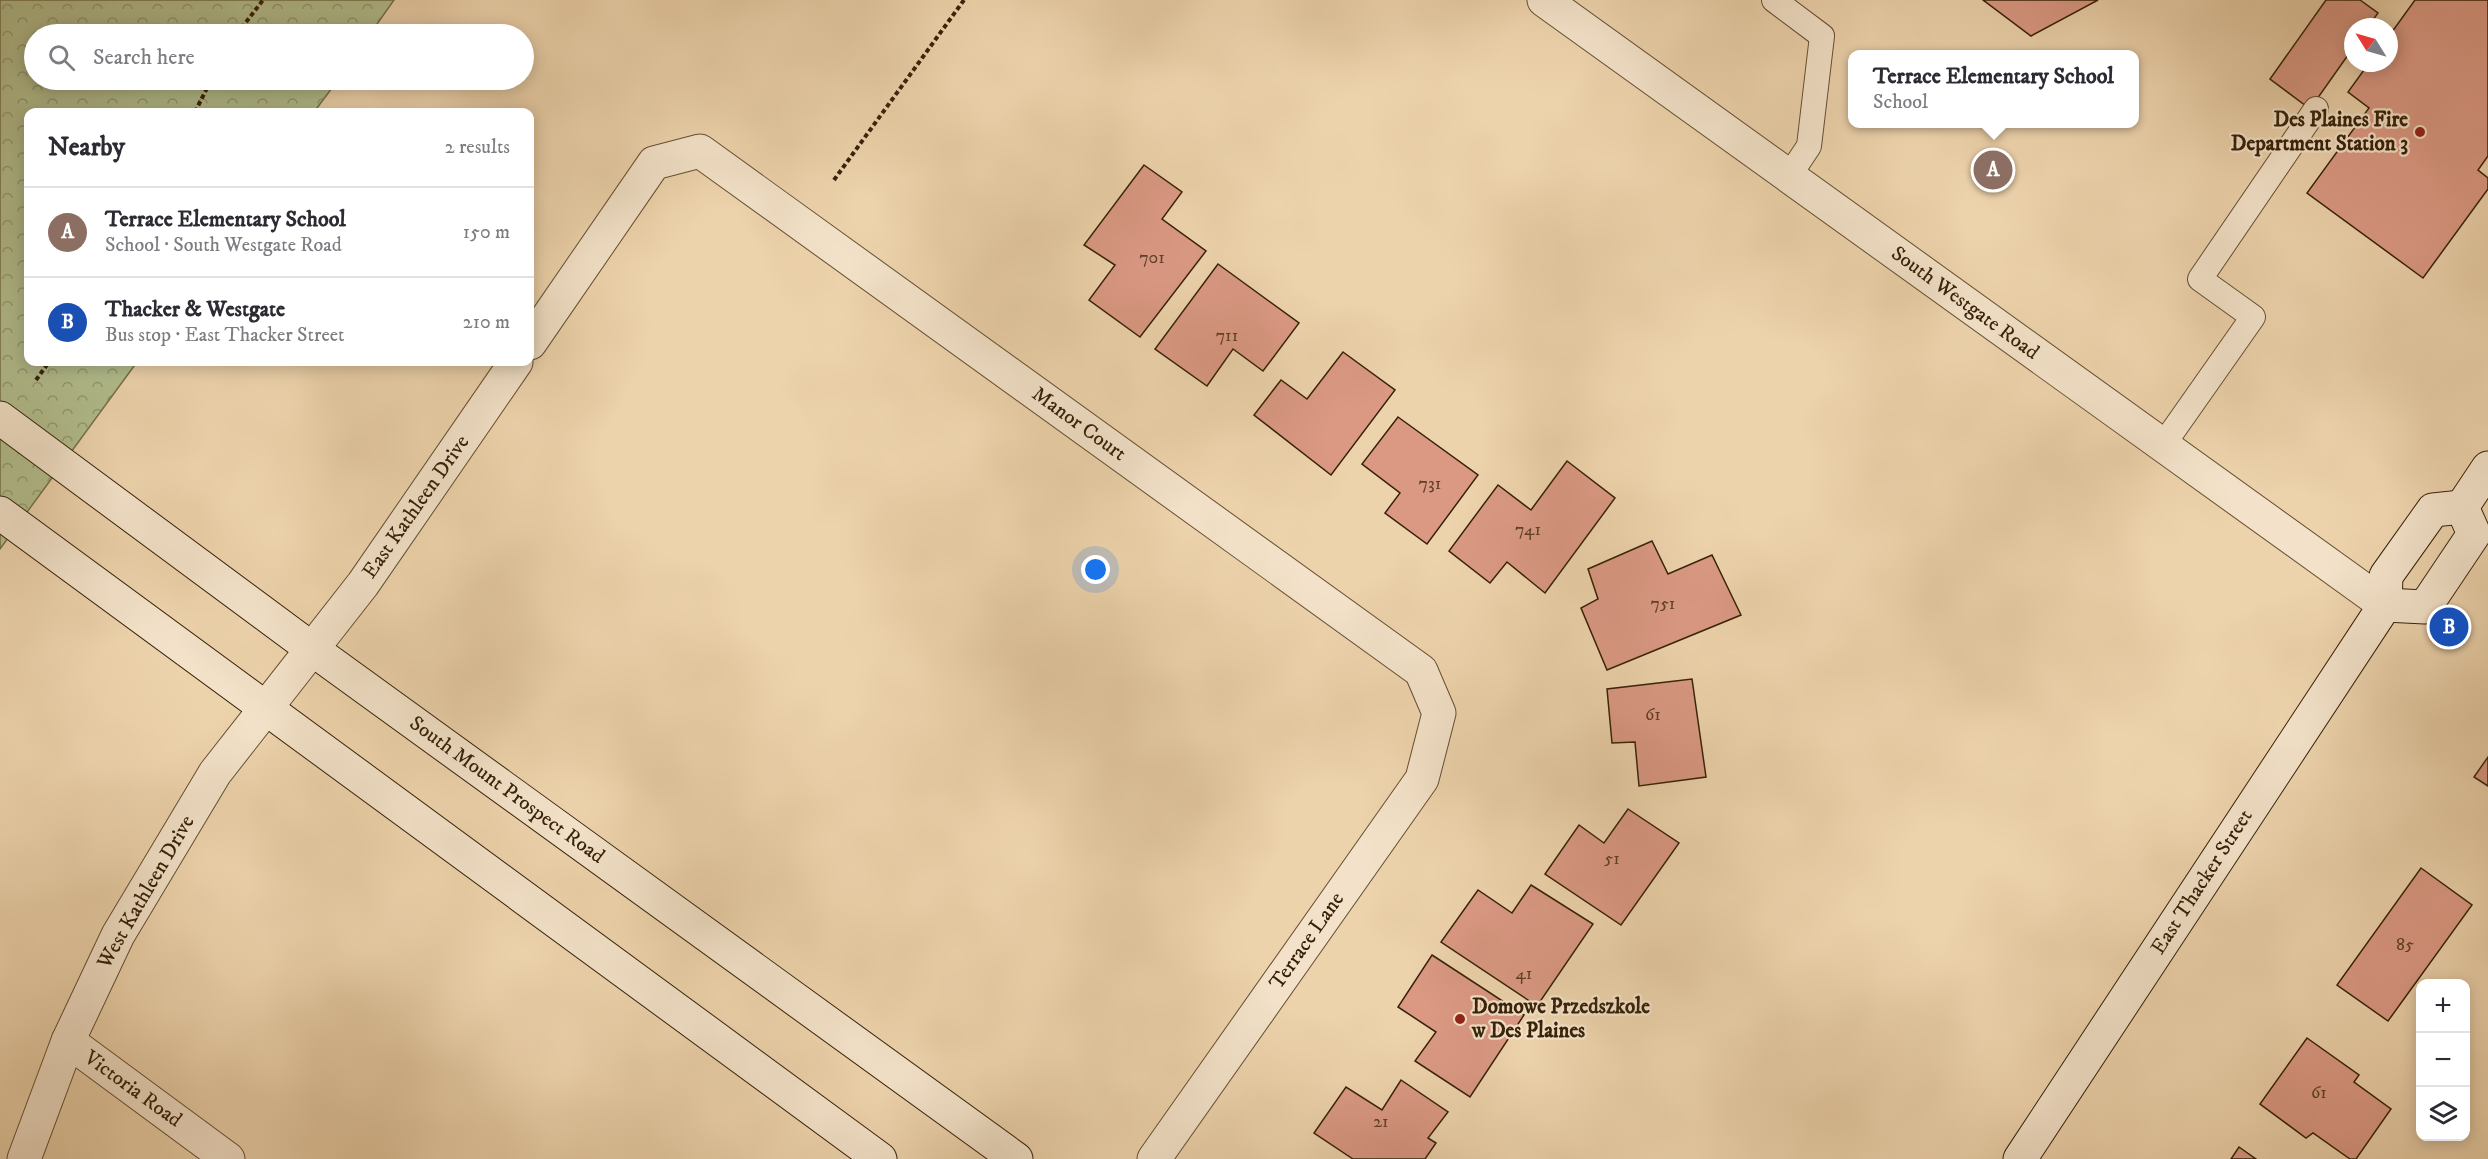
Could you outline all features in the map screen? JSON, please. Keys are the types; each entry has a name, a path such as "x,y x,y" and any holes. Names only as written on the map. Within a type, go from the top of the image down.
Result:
{"street":[{"name":"South Westgate Road","path":"1544,0 2385,605"},
{"name":"Manor Court","path":"534,337 654,163 700,151 1421,671 1439,713"},
{"name":"East Kathleen Drive","path":"312,649 363,584 513,366"},
{"name":"South Mount Prospect Road","path":"0,418 312,649 1017,1159"},
{"path":"2462,507 2488,468"},
{"path":"2462,507 2474,534 2425,607 2385,605 2386,576 2433,510 2462,507"},
{"path":"0,513 880,1159"},
{"name":"East Thacker Street","path":"2020,1159 2385,605"},
{"name":"West Kathleen Drive","path":"24,1159 68,1041 130,915 215,773 312,649"},
{"name":"Terrace Lane","path":"1154,1159 1422,779 1439,713"},
{"name":"Victoria Road","path":"68,1041 228,1159"}],"lane":[{"path":"1774,0 1822,36 1809,146 1789,176"},
{"path":"2163,445 2253,317 2200,279 2316,109"}],"path":[{"path":"245,24 263,0"},
{"path":"834,180 964,0"},
{"path":"197,108 207,90"},
{"path":"36,380 46,366"}],"green space":[{"path":"0,0 394,0 377,24 24,24 24,90 330,90 317,108 24,108 24,366 134,366 0,549"}],"building":[{"path":"1983,0 2098,0 2031,36"},
{"path":"2326,0 2360,0 2378,13 2374,18 2344,18 2344,61 2310,109 2270,79"},
{"name":"Des Plaines Fire Department Station 3","path":"2415,0 2488,0 2488,156 2478,170 2488,178 2488,189 2423,278 2307,193 2369,108 2348,92 2362,72 2398,72 2398,24"},
{"path":"1144,165 1182,192 1162,219 1206,251 1140,337 1089,300 1115,265 1084,245"},
{"path":"1218,264 1299,323 1263,371 1233,349 1207,386 1155,349"},
{"path":"1343,352 1395,390 1331,475 1254,415 1281,380 1307,399"},
{"path":"1398,417 1478,475 1427,544 1385,513 1400,493 1362,464"},
{"path":"1567,461 1615,498 1545,593 1507,562 1490,583 1449,551 1498,485 1531,510"},
{"path":"1652,541 1668,574 1712,555 1741,615 1607,670 1581,608 1598,599 1588,569"},
{"path":"1692,679 1706,777 1639,786 1635,742 1612,743 1607,689"},
{"path":"2488,757 2488,786 2474,777"},
{"path":"1628,809 1679,843 1621,925 1545,874 1579,825 1604,843"},
{"path":"2421,868 2472,905 2418,979 2416,979 2416,982 2388,1021 2337,985"},
{"path":"1531,885 1593,924 1537,1006 1441,942 1478,890 1512,913"},
{"path":"1432,955 1524,1015 1470,1097 1415,1061 1436,1032 1398,1007"},
{"path":"2307,1038 2359,1075 2354,1082 2391,1109 2356,1159 2350,1159 2313,1133 2306,1138 2260,1104"},
{"path":"1401,1080 1448,1112 1428,1138 1436,1143 1425,1159 1353,1159 1314,1133 1346,1087 1382,1110"},
{"path":"2239,1147 2256,1159 2231,1159"}],"place":[{"name":"Des Plaines Fire Department Station 3","path":"2420,132"},
{"name":"Terrace Elementary School","path":"1993,170"},
{"name":"Thacker & Westgate","path":"2449,627"},
{"name":"Domowe Przedszkole w Des Plaines","path":"1460,1019"}]}
